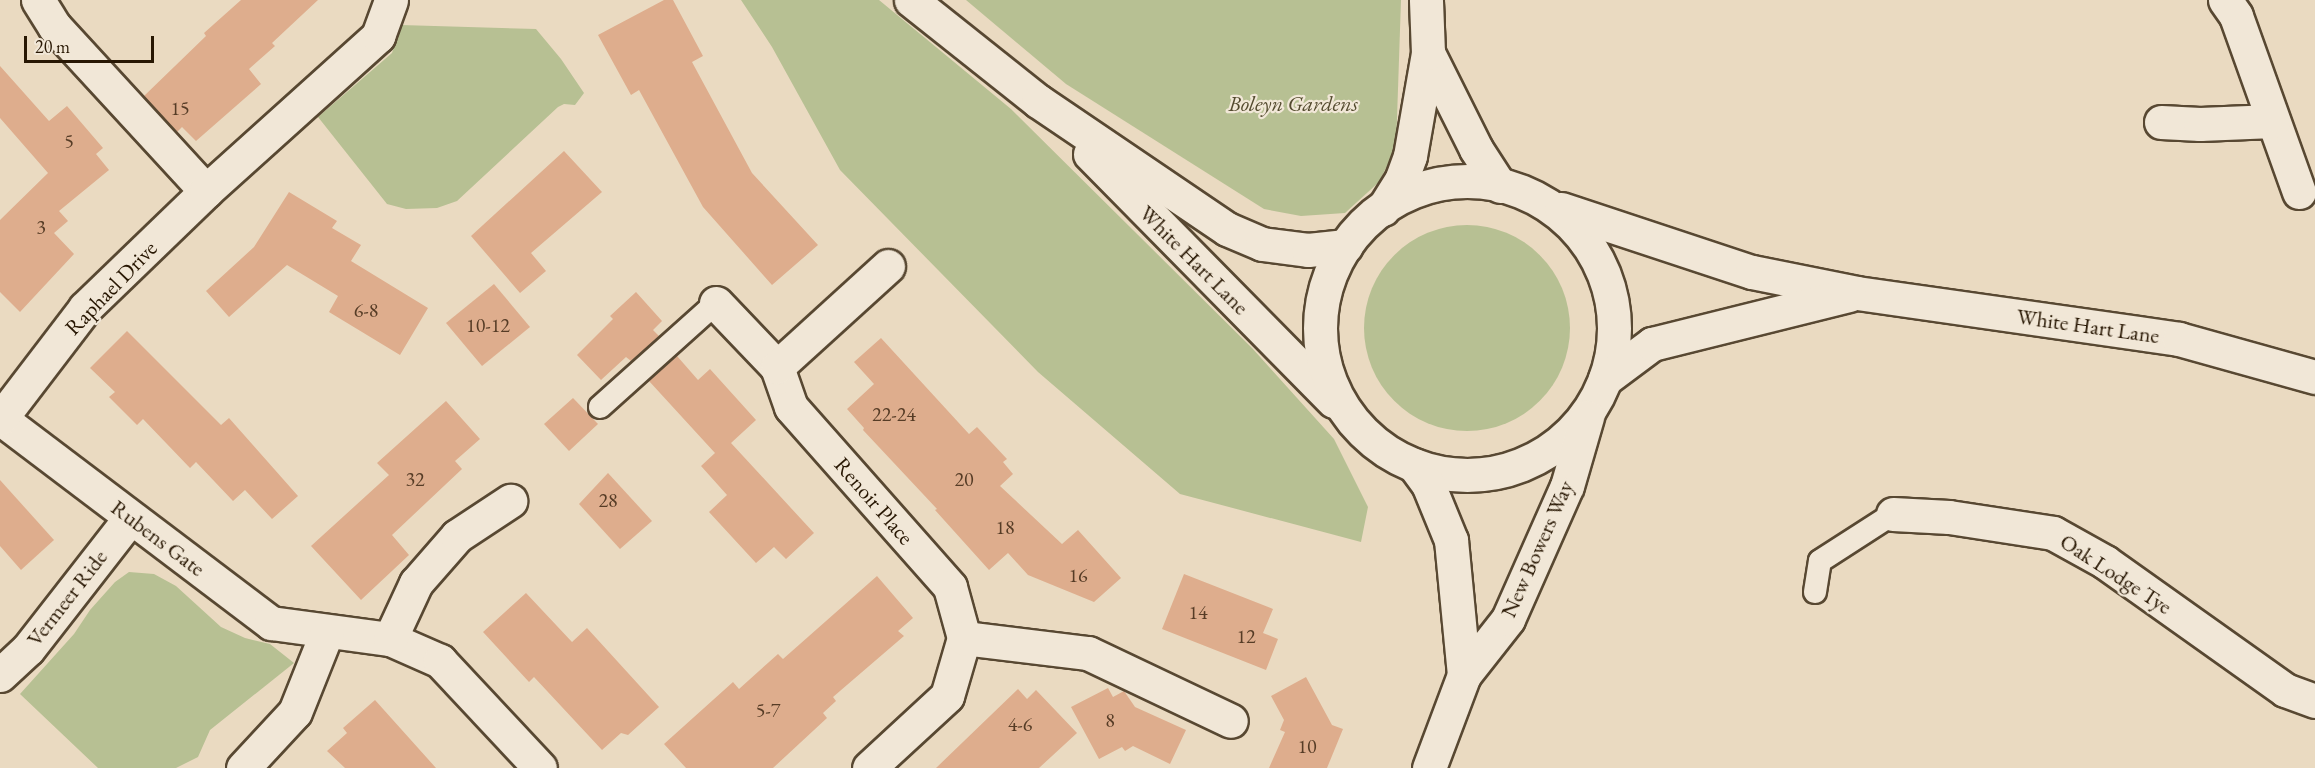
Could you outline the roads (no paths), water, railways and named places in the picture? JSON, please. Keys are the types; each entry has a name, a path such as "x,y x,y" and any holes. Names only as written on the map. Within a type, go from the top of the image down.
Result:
{"street":[{"path":"38,0 56,27 206,191"},
{"name":"Raphael Drive","path":"0,418 85,308 206,191 378,36 391,0"},
{"name":"White Hart Lane","path":"911,0 1038,101 1227,229 1262,244 1308,250 1346,246"},
{"path":"1426,0 1428,53 1410,156 1402,178 1383,209 1365,223 1335,263 1324,294 1320,340 1330,384 1350,418 1378,445 1414,465 1456,475 1499,472 1528,462 1552,449 1575,428 1588,412 1605,379 1614,336 1612,303 1608,285 1596,257 1571,225 1543,202"},
{"path":"2225,0 2236,16 2299,192"},
{"path":"1428,53 1476,149 1500,186"},
{"name":"White Hart Lane","path":"1038,101 1350,418"},
{"path":"2161,122 2200,124 2273,121"},
{"name":"White Hart Lane","path":"1383,209 1411,193 1443,184 1472,182 1500,186 1600,224 1752,272 1857,293 2179,339 2315,377"},
{"path":"777,367 888,266"},
{"name":"White Hart Lane","path":"1605,379 1652,344 1857,293"},
{"name":"Renoir Place","path":"716,303 777,367 791,407 950,587 964,638"},
{"name":"New Bowers Way","path":"1429,768 1464,675 1508,619 1567,486 1588,412"},
{"name":"Rubens Gate","path":"0,418 271,623 390,639 440,661 540,768"},
{"name":"New Bowers Way","path":"1414,465 1428,484 1451,540 1464,675"},
{"path":"390,639 416,583 450,543 510,501"},
{"name":"Oak Lodge Tye","path":"1893,514 1949,518 2053,533 2105,562 2285,690 2315,701"},
{"name":"Vermeer Ride","path":"0,675 28,649 130,518"},
{"path":"243,768 296,712 327,632"},
{"path":"869,768 947,696 964,638 1088,653 1231,721"}],"lane":[{"name":"Renoir Place","path":"600,407 716,303"},
{"path":"1815,592 1820,561 1893,514"}],"park label":[{"name":"Boleyn Gardens","path":"1293,104"}]}
